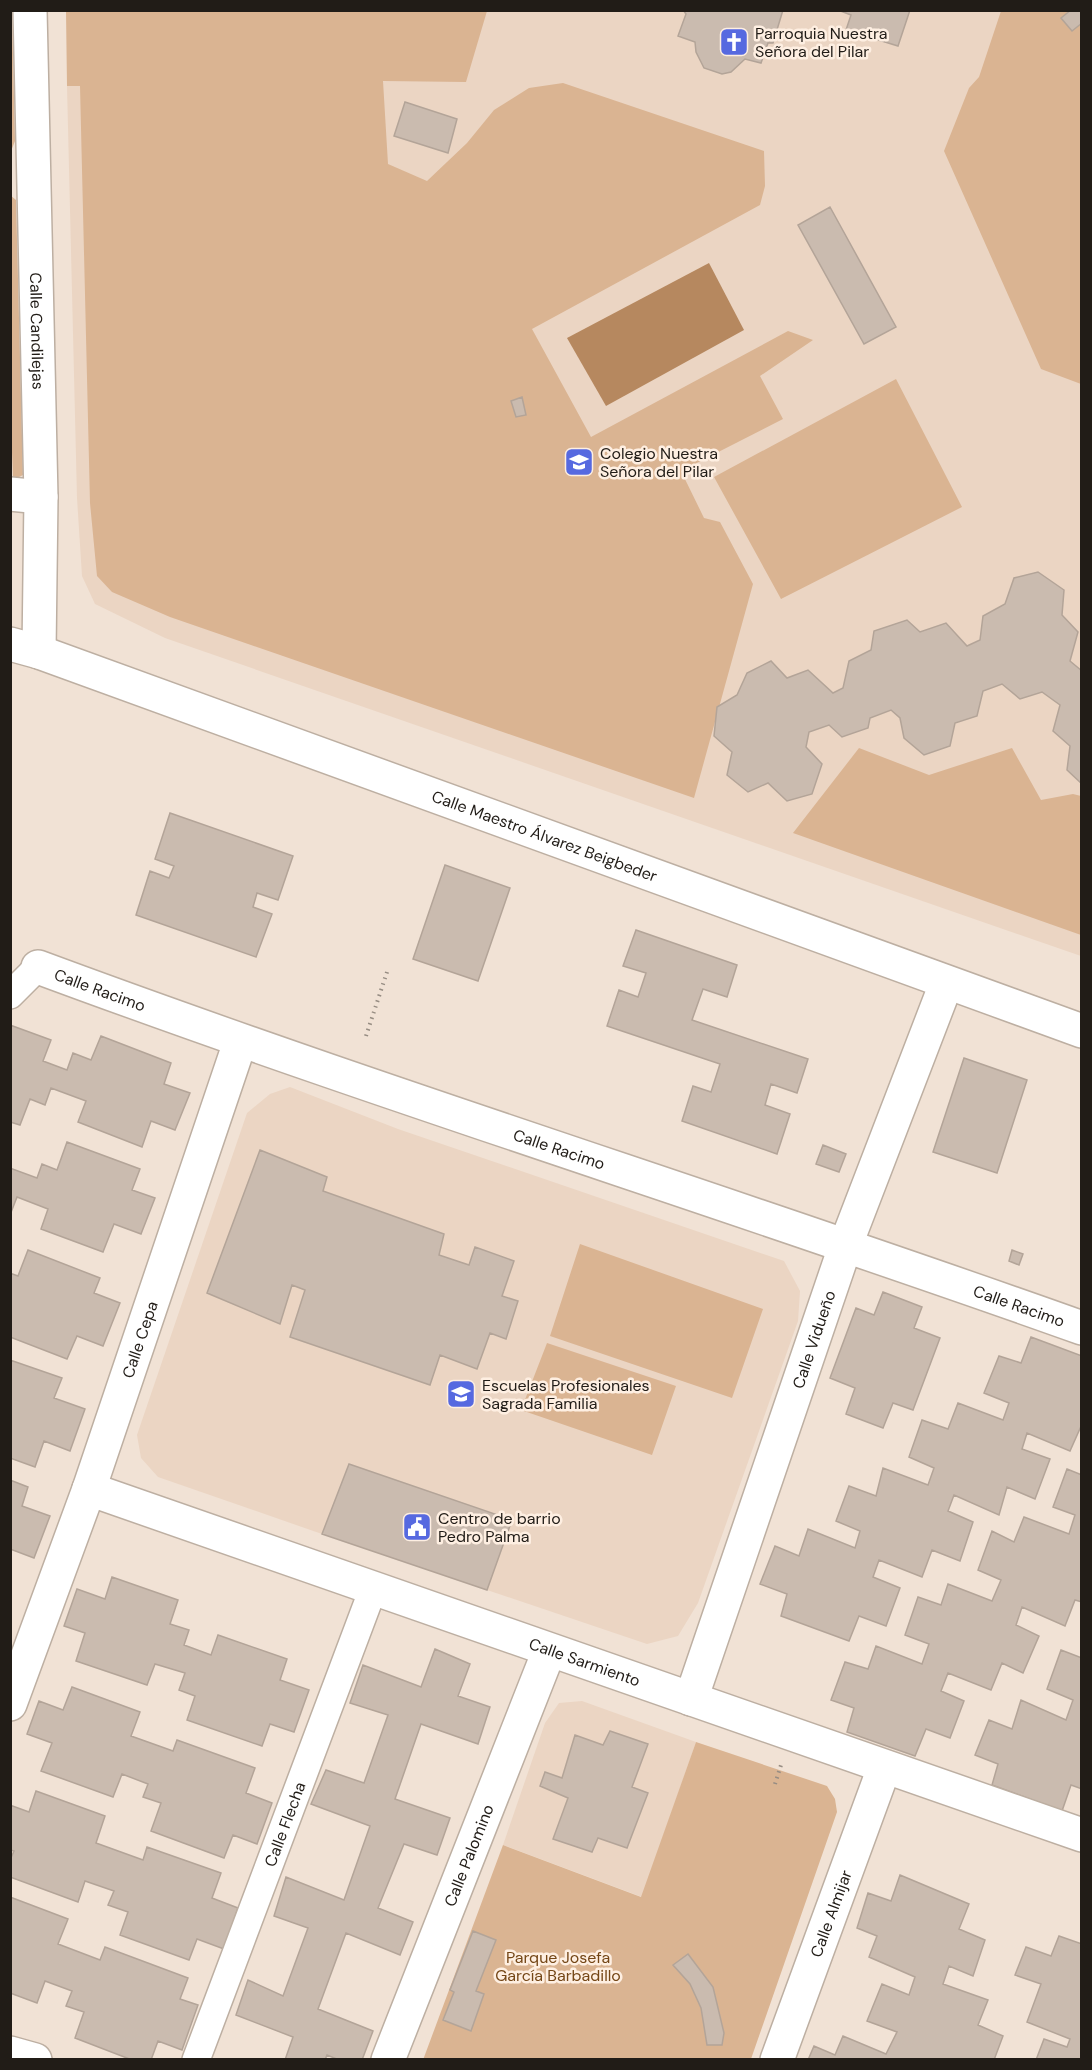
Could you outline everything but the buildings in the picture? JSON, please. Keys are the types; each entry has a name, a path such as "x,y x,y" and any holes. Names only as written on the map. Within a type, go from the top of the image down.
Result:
{"street":[{"name":"Calle Candilejas","path":"25,648 26,496 21,174 30,10"},
{"name":"Calle Maestro Álvarez Beigbeder","path":"25,648 946,984 1082,1031"},
{"path":"10,995 38,967"},
{"name":"Calle Racimo","path":"38,967 240,1042 846,1244 1082,1328"},
{"name":"Calle Vidueño","path":"691,1699 846,1244 946,984"},
{"name":"Calle Cepa","path":"10,1704 23,1632 89,1489 240,1042"},
{"name":"Calle Sarmiento","path":"89,1489 884,1768 1082,1835"},
{"name":"Calle Flecha","path":"196,2060 373,1589"},
{"name":"Calle Palomino","path":"388,2060 549,1651"},
{"name":"Calle Almijar","path":"777,2060 884,1768"},
{"path":"10,2053 35,2060"}],"path":[{"path":"366,1036 387,972"},
{"path":"775,1784 782,1762"}],"shaded area":[{"name":"Colegio Nuestra Señora del Pilar","path":"290,11 1081,11 1081,956 165,638 95,604 82,576 77,498 67,86 272,83"},
{"path":"709,263 744,330 606,406 567,338"},
{"name":"Escuelas Profesionales Sagrada Familia","path":"290,1087 398,1129 784,1261 800,1291 798,1321 698,1603 678,1636 647,1644 487,1590 512,1520 349,1464 322,1534 158,1477 141,1458 137,1435 247,1113 270,1094"},
{"path":"582,1701 696,1742 642,1897 503,1845 545,1723 559,1703"}],"green space":[{"path":"10,11 12,11 15,141 11,151"},
{"path":"66,11 487,11 466,82 383,81 388,164 427,181 467,143 494,110 529,88 563,83 764,151 765,186 760,205 532,329 591,437 788,331 813,340 760,376 783,419 681,471 704,518 720,522 753,584 694,798 170,617 112,592 97,576 90,503 80,86 67,86"},
{"path":"1001,11 1081,11 1081,384 1041,369 944,151 969,88 979,77"},
{"path":"10,195 16,200 23,475 13,480 10,397"},
{"path":"896,379 962,507 781,599 714,477"},
{"path":"859,748 929,775 1012,748 1041,800 1073,794 1081,796 1081,935 793,833"},
{"path":"580,1244 763,1309 732,1398 550,1336"},
{"path":"547,1343 676,1386 652,1455 521,1410"},
{"name":"Parque Josefa García Barbadillo","path":"696,1742 827,1786 835,1799 837,1812 751,2059 423,2060 503,1845 641,1897"}],"place":[{"name":"Parroquia Nuestra Señora del Pilar","path":"734,42"},
{"name":"Colegio Nuestra Señora del Pilar","path":"579,462"},
{"name":"Escuelas Profesionales Sagrada Familia","path":"461,1394"},
{"name":"Centro de barrio Pedro Palma","path":"417,1527"}]}
